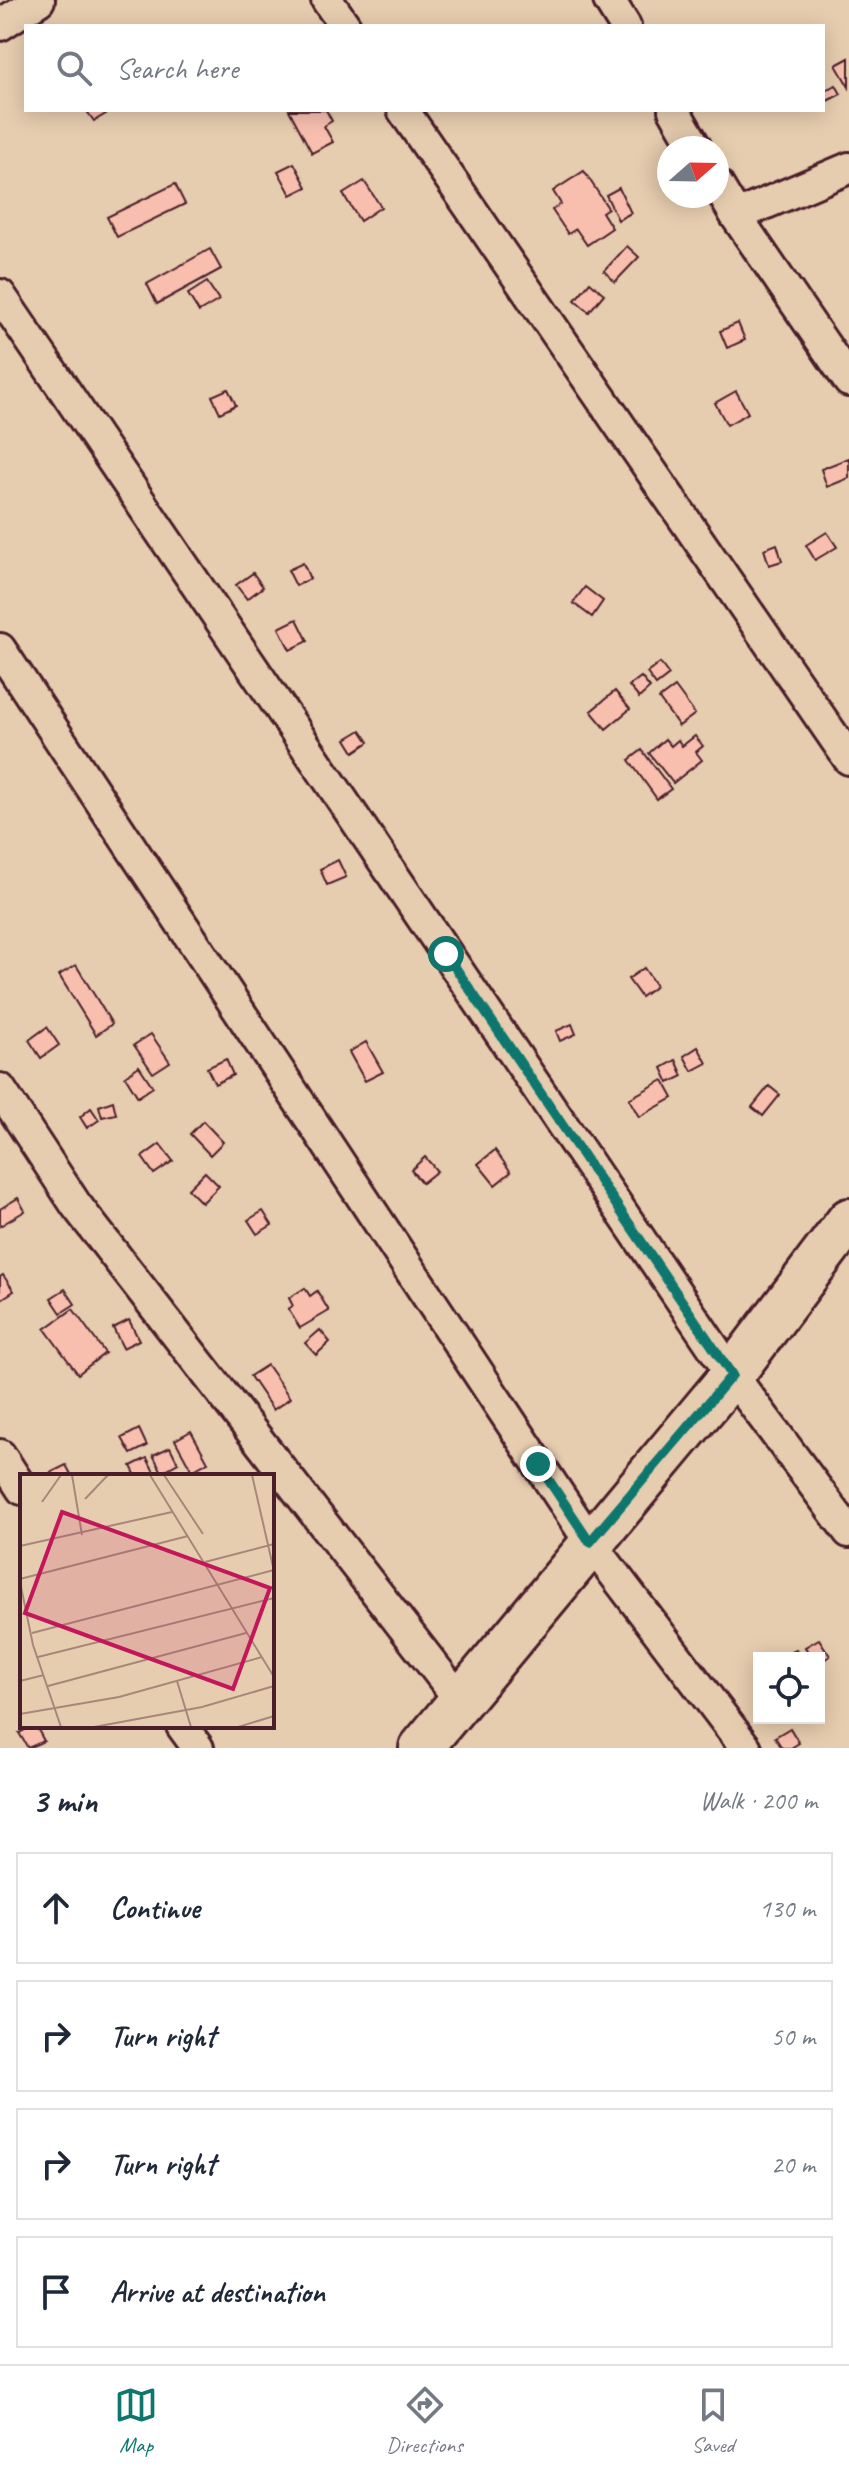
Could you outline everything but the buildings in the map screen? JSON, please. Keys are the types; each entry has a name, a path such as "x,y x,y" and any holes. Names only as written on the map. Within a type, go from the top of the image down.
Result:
{"main road":[{"path":"421,1748 732,1375 849,1220"}],"street":[{"path":"327,0 344,24"},
{"path":"609,0 624,24"},
{"path":"404,112 849,759"},
{"path":"675,112 689,136"},
{"path":"736,216 849,168"},
{"path":"729,204 849,381"},
{"path":"0,295 732,1375 849,1532"},
{"path":"0,649 590,1542 746,1748"},
{"path":"0,1089 76,1205 460,1700"},
{"path":"0,1455 20,1486"},
{"path":"183,1728 198,1748"}],"route":[{"path":"446,954 732,1375 590,1542 538,1464"}]}
